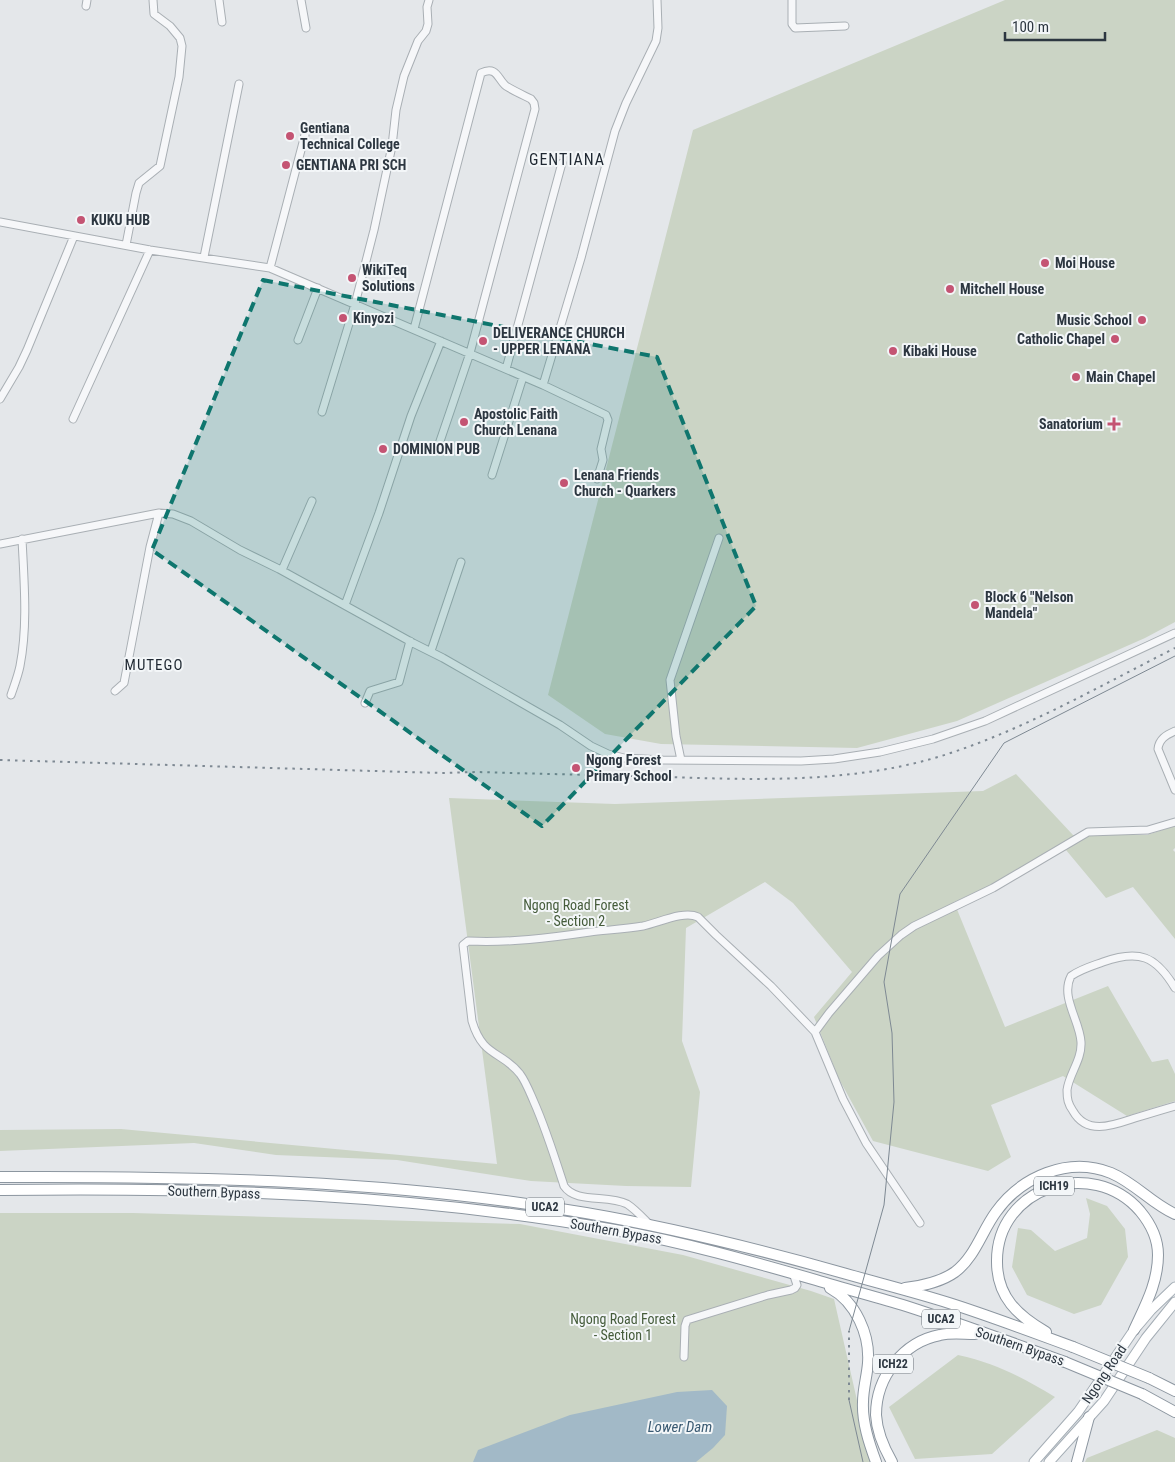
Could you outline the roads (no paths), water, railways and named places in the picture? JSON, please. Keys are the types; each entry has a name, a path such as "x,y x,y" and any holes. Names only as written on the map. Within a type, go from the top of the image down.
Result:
{"highway":[{"path":"899,1289 932,1283 956,1271 974,1250 995,1212 1008,1198 1020,1186 1049,1172 1082,1168 1110,1173 1132,1184 1167,1211 1175,1214"},
{"name":"Southern Bypass","path":"0,1177 106,1176 343,1185 434,1192 530,1204 651,1225 748,1246 953,1304 1073,1346 1175,1391"},
{"name":"ICH19","path":"1073,1346 1031,1323 1014,1310 1002,1291 997,1267 997,1254 1002,1236 1014,1213 1034,1195 1045,1189 1067,1182 1088,1183 1114,1190 1135,1205 1152,1229 1158,1254 1156,1275 1149,1298 1134,1330"},
{"name":"Southern Bypass","path":"0,1190 102,1189 241,1192 377,1199 470,1208 634,1234 704,1249 906,1306 1065,1362 1142,1394 1175,1412"},
{"path":"816,1280 837,1292 846,1300 855,1312 865,1333 868,1363 863,1401 864,1419 866,1433 876,1462"},
{"name":"ICH22","path":"892,1462 884,1446 876,1416 878,1397 882,1385 894,1363 902,1354 921,1341 938,1335 961,1333 988,1335"},
{"path":"1077,1462 1089,1418"}],"main road":[{"name":"Ngong Road","path":"1034,1462 1078,1412 1134,1330 1175,1287"},
{"name":"Ngong Road","path":"1050,1462 1104,1401 1146,1338 1175,1302"}],"street":[{"path":"126,245 139,183 160,166 180,77 182,46 180,38 170,26 154,14 153,0"},
{"path":"219,0 222,22"},
{"path":"301,0 306,28"},
{"path":"322,412 355,304 374,230 392,146 396,110 411,59 418,41 426,31 428,24 427,7 429,0"},
{"path":"543,385 582,258 615,131 626,103 656,41 658,28 657,0"},
{"path":"792,0 792,24 794,28 845,26"},
{"path":"414,329 481,73 485,71 493,72 499,76 504,84 532,99 534,109 470,354 437,450"},
{"path":"204,257 239,84"},
{"path":"270,268 306,131"},
{"path":"506,369 562,163"},
{"path":"0,222 150,250 270,268 414,329 543,385 606,415 608,420 601,449 603,460 597,479"},
{"path":"0,399 27,350 74,236"},
{"path":"73,419 150,250"},
{"path":"298,340 318,288"},
{"path":"345,605 379,513 411,416 441,341"},
{"path":"492,475 524,377"},
{"path":"282,570 312,500"},
{"path":"115,691 124,683 130,661 150,547 159,513"},
{"path":"0,544 159,513 173,514 191,521 240,550 282,570 431,651 560,725 592,746 608,754 624,758 834,760 880,752 963,730 1008,712 1175,632"},
{"path":"682,760 676,736 670,680 719,538"},
{"path":"10,695 22,653 24,581 22,539"},
{"path":"431,651 461,562"},
{"path":"365,703 370,691 399,682 410,641"},
{"path":"1175,731 1163,738 1158,744 1158,749 1175,790"},
{"path":"815,1032 878,956 914,926 993,888 1088,832 1148,830 1175,822"},
{"path":"651,1225 628,1204 612,1200 575,1196 568,1192 564,1186 544,1124 528,1087 520,1074 479,1042 475,1033 472,1022 464,942 504,942 541,939 642,926 683,914 694,914 724,944 755,970 815,1032 839,1091 866,1143 920,1223"},
{"path":"1175,988 1163,970 1144,956 1130,955 1115,958 1078,971 1071,976 1068,989 1069,1000 1080,1032 1081,1046 1077,1064 1068,1087 1067,1101 1077,1119 1092,1126 1111,1127 1175,1106"},
{"path":"684,1357 685,1326 687,1320 695,1316 795,1288 797,1281 793,1273"}],"water":[{"name":"Lower Dam","path":"712,1390 727,1406 725,1435 696,1462 473,1462 478,1450 570,1415 677,1392"}],"tram line":[{"path":"849,1331 884,1205 894,1102 892,1033 884,982 900,894 1004,743 1175,656"},
{"path":"849,1400 863,1462"}],"railway":[{"path":"0,760 442,773 478,772 735,779 838,776 905,765 969,747 1029,722 1175,648"},
{"path":"849,1331 849,1400"}],"place":[{"name":"Gentiana Technical College","path":"290,136"},
{"name":"GENTIANA PRI SCH","path":"286,165"},
{"name":"KUKU HUB","path":"81,220"},
{"name":"Moi House","path":"1045,263"},
{"name":"WikiTeq Solutions","path":"352,278"},
{"name":"Mitchell House","path":"950,289"},
{"name":"Kinyozi","path":"343,318"},
{"name":"Music School","path":"1142,320"},
{"name":"Catholic Chapel","path":"1115,339"},
{"name":"DELIVERANCE CHURCH - UPPER LENANA","path":"483,341"},
{"name":"Kibaki House","path":"893,351"},
{"name":"Main Chapel","path":"1076,377"},
{"name":"Apostolic Faith Church Lenana","path":"464,422"},
{"name":"Sanatorium","path":"1114,424"},
{"name":"DOMINION PUB","path":"383,449"},
{"name":"Lenana Friends Church - Quarkers","path":"564,483"},
{"name":"Block 6 \"Nelson Mandela\"","path":"975,605"},
{"name":"Ngong Forest Primary School","path":"576,768"}],"district":[{"name":"GENTIANA","path":"567,159"},
{"name":"MUTEGO","path":"154,665"}],"park label":[{"name":"Ngong Road Forest - Section 2","path":"576,914"},
{"name":"Ngong Road Forest - Section 1","path":"623,1328"}]}
